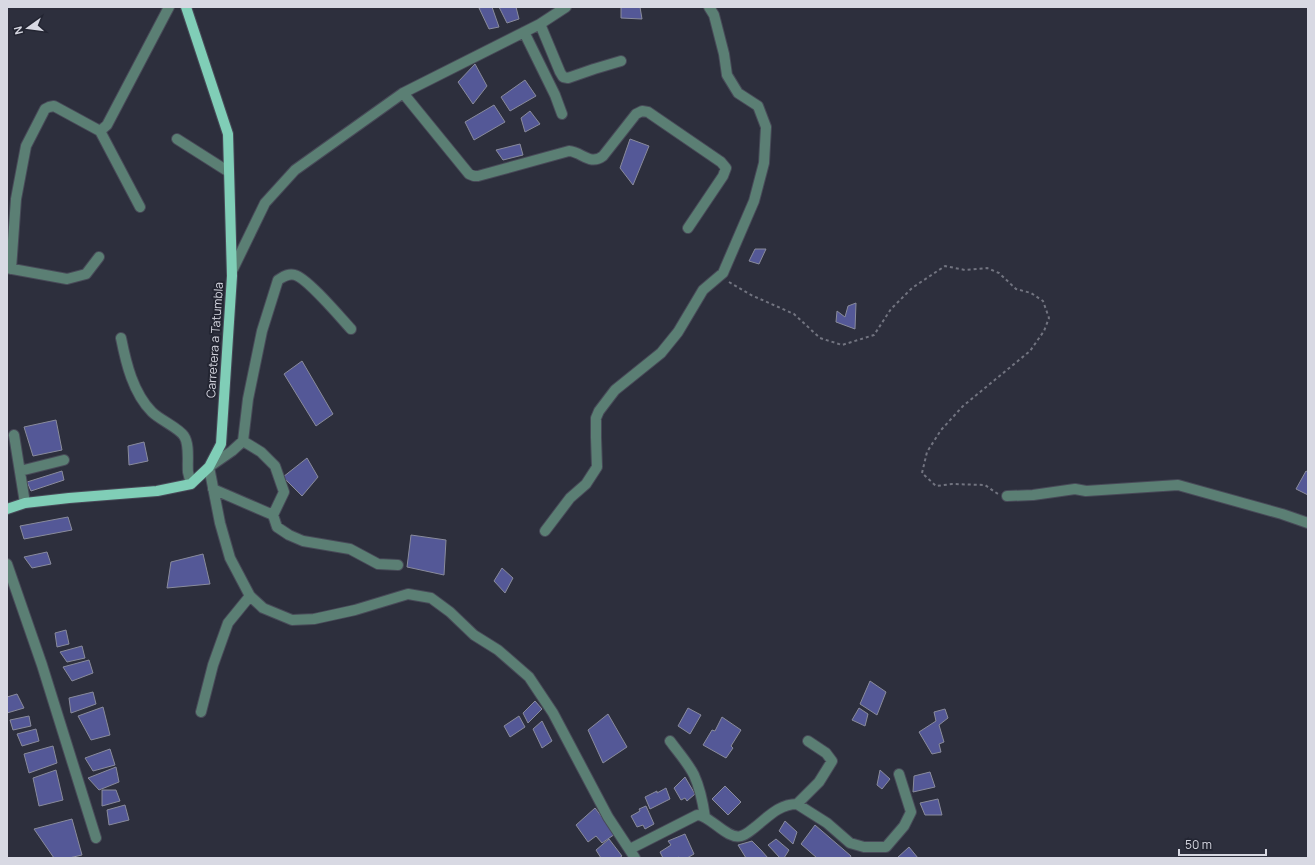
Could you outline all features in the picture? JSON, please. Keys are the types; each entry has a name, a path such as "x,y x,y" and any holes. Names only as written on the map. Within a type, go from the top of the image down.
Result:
{"main road":[{"name":"Carretera a Tatumbla","path":"186,7 228,134 232,270 221,444 209,467 191,484"},
{"path":"7,509 25,503 69,498 157,492 191,484"}],"street":[{"path":"100,131 107,125 169,7"},
{"path":"232,270 264,202 295,170 403,93 540,24 566,7"},
{"path":"545,531 570,498 586,484 597,467 596,418 599,411 615,390 661,353 678,332 703,290 723,273 754,201 764,163 766,127 758,106 738,93 727,75 724,54 714,15 709,7"},
{"path":"540,24 563,77 568,78 621,61"},
{"path":"524,32 555,95 562,114"},
{"path":"403,93 469,174 474,176 569,151 573,151 593,161 598,160 603,156 636,114 642,111 648,112 721,162 726,168 723,176 688,228"},
{"path":"98,257 86,274 67,279 9,268 16,199 26,146 45,109 54,106 100,131 140,208"},
{"path":"177,139 229,172"},
{"path":"351,329 307,282 295,275 288,274 278,280 262,331 248,399 243,441 232,451 209,467 220,523 230,558 250,596 263,608 292,620 314,619 355,610 408,594 431,598 450,612 474,635 498,650 529,677 553,713 608,817 636,858"},
{"path":"121,338 126,362 142,399 152,411 166,423 179,430 184,436 186,443 188,472 191,484"},
{"path":"14,435 25,503"},
{"path":"243,441 261,452 275,466 284,492 273,515 277,527 289,535 303,541 350,549 378,564 398,565"},
{"path":"20,471 64,460"},
{"path":"1007,496 1033,495 1075,489 1086,491 1178,485 1282,514 1308,523"},
{"path":"213,489 273,515"},
{"path":"7,564 42,665 96,838"},
{"path":"201,712 213,665 228,623 250,596"},
{"path":"670,741 693,773 698,784 705,817"},
{"path":"797,804 820,782 832,761 826,752 808,741"},
{"path":"630,849 697,815 705,817 716,826 734,836 742,836 780,807 788,804 797,804 827,822 850,843 864,847 886,847 904,826 911,812 899,774"}],"path":[{"path":"720,276 751,295 794,314 820,338 842,344 874,335 892,309 912,288 944,266 965,270 987,268 999,273 1016,289 1031,293 1043,300 1049,318 1044,331 1030,351 963,406 941,430 927,452 922,473 936,486 952,484 985,485 994,492 1007,496"}],"building":[{"path":"492,7 499,27 489,29 479,8"},
{"path":"499,7 516,7 519,19 507,23"},
{"path":"621,7 640,7 642,19 621,18"},
{"path":"475,64 487,86 473,104 458,82"},
{"path":"525,80 536,96 510,111 501,97"},
{"path":"494,105 505,122 474,140 465,122"},
{"path":"530,111 540,124 525,132 521,118"},
{"path":"630,139 649,146 633,185 620,168"},
{"path":"520,144 523,155 503,160 496,150"},
{"path":"755,249 766,249 759,264 749,261"},
{"path":"856,303 855,329 836,322 837,311 845,317 848,306"},
{"path":"302,361 333,414 316,426 284,374"},
{"path":"56,420 62,450 33,456 24,427"},
{"path":"144,442 148,461 129,465 128,446"},
{"path":"307,458 318,477 302,496 283,477"},
{"path":"62,471 64,480 31,491 27,482"},
{"path":"1306,471 1308,472 1308,495 1296,489"},
{"path":"68,517 72,530 24,539 20,526"},
{"path":"411,535 446,540 444,575 407,567"},
{"path":"47,552 51,564 32,568 24,557"},
{"path":"203,554 210,584 167,588 171,562"},
{"path":"502,568 513,578 505,593 494,581"},
{"path":"66,630 69,644 57,647 55,633"},
{"path":"82,646 85,658 67,662 60,652"},
{"path":"89,660 93,673 72,681 63,667"},
{"path":"870,681 886,692 877,715 860,704"},
{"path":"93,692 96,704 71,713 69,698"},
{"path":"17,694 24,708 7,713 7,697"},
{"path":"535,701 542,709 528,723 523,713"},
{"path":"103,707 110,735 91,740 78,716"},
{"path":"688,708 701,715 690,734 678,726"},
{"path":"859,708 868,714 865,726 852,720"},
{"path":"945,709 948,718 939,725 944,742 939,744 941,752 932,754 919,732 936,721 934,712"},
{"path":"608,714 627,747 603,763 588,730"},
{"path":"29,716 31,726 13,730 10,720"},
{"path":"519,716 525,727 510,737 504,726"},
{"path":"722,717 741,730 731,746 733,748 726,758 703,745 712,730 715,731"},
{"path":"542,721 552,741 542,748 533,729"},
{"path":"36,729 39,741 22,746 17,734"},
{"path":"53,746 57,763 29,773 24,754"},
{"path":"110,749 115,765 93,771 85,758"},
{"path":"116,767 119,782 99,790 88,778"},
{"path":"56,770 63,800 39,806 33,778"},
{"path":"880,770 890,779 882,789 877,785"},
{"path":"930,772 935,787 913,792 914,776"},
{"path":"685,777 695,794 687,801 685,798 681,800 674,788"},
{"path":"725,786 741,802 728,815 712,799"},
{"path":"666,788 670,799 650,809 645,797"},
{"path":"102,790 116,790 120,801 102,806"},
{"path":"938,799 942,815 925,815 920,803"},
{"path":"125,805 129,820 109,825 107,810"},
{"path":"646,806 654,824 645,829 643,825 637,827 631,816 640,811 639,809"},
{"path":"595,808 615,834 602,843 596,836 588,842 576,825"},
{"path":"72,819 82,855 69,858 54,858 34,829"},
{"path":"785,821 797,832 793,844 779,831"},
{"path":"815,825 851,856 850,858 817,858 801,844"},
{"path":"685,834 694,854 687,858 663,858 660,852 671,845 668,841"},
{"path":"609,839 622,856 619,858 601,858 596,850"},
{"path":"776,839 789,850 784,858 780,858 768,845"},
{"path":"752,841 768,858 746,858 738,845"},
{"path":"909,847 918,858 897,858"}]}
